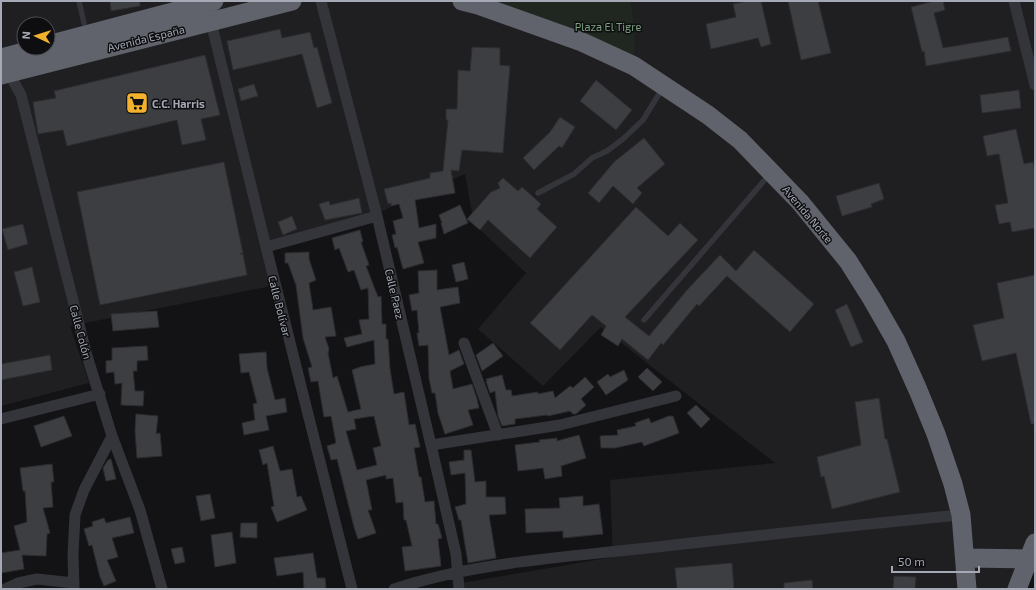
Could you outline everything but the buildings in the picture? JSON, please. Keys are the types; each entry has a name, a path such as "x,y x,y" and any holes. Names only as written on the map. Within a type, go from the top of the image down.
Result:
{"highway":[{"name":"Avenida España","path":"56,44 214,1"},
{"name":"Avenida España","path":"4,68 211,22 292,1"},
{"name":"Avenida Norte","path":"472,2 582,42 634,66 665,85 735,136 800,202 848,261 896,341 936,434 953,484 961,515 967,589"},
{"path":"4,68 25,56"},
{"path":"965,558 1032,551 1017,589"}],"street":[{"name":"Calle Paez","path":"321,1 377,216 431,445 456,554 456,572 459,589"},
{"path":"1014,1 1035,85"},
{"name":"Calle Bolívar","path":"211,22 352,589"},
{"name":"Calle Colón","path":"4,68 21,95 87,356 112,436 140,510 162,589"},
{"path":"266,247 377,216"},
{"path":"464,342 498,435"},
{"path":"1,419 100,394"},
{"path":"431,445 560,425 676,396"},
{"path":"5,589 18,583 37,579 74,586 73,554 75,515 84,490 112,436"},
{"path":"394,589 475,568 856,525 961,515"}],"lane":[{"path":"78,1 84,23"},
{"path":"538,193 574,174 592,158 608,151 623,139 643,120 665,85"},
{"path":"644,320 772,172"}],"shaded area":[{"path":"1,1 1035,1 1035,532 1012,589 462,589 462,583 613,557 610,480 775,463 601,327 543,386 478,329 526,273 474,224 465,174 380,212 261,246 271,286 70,326 89,383 1,406"}],"green space":[{"name":"Plaza El Tigre","path":"476,1 630,1 635,30 634,66"}],"place":[{"name":"C.C. Harris","path":"137,103"}]}
